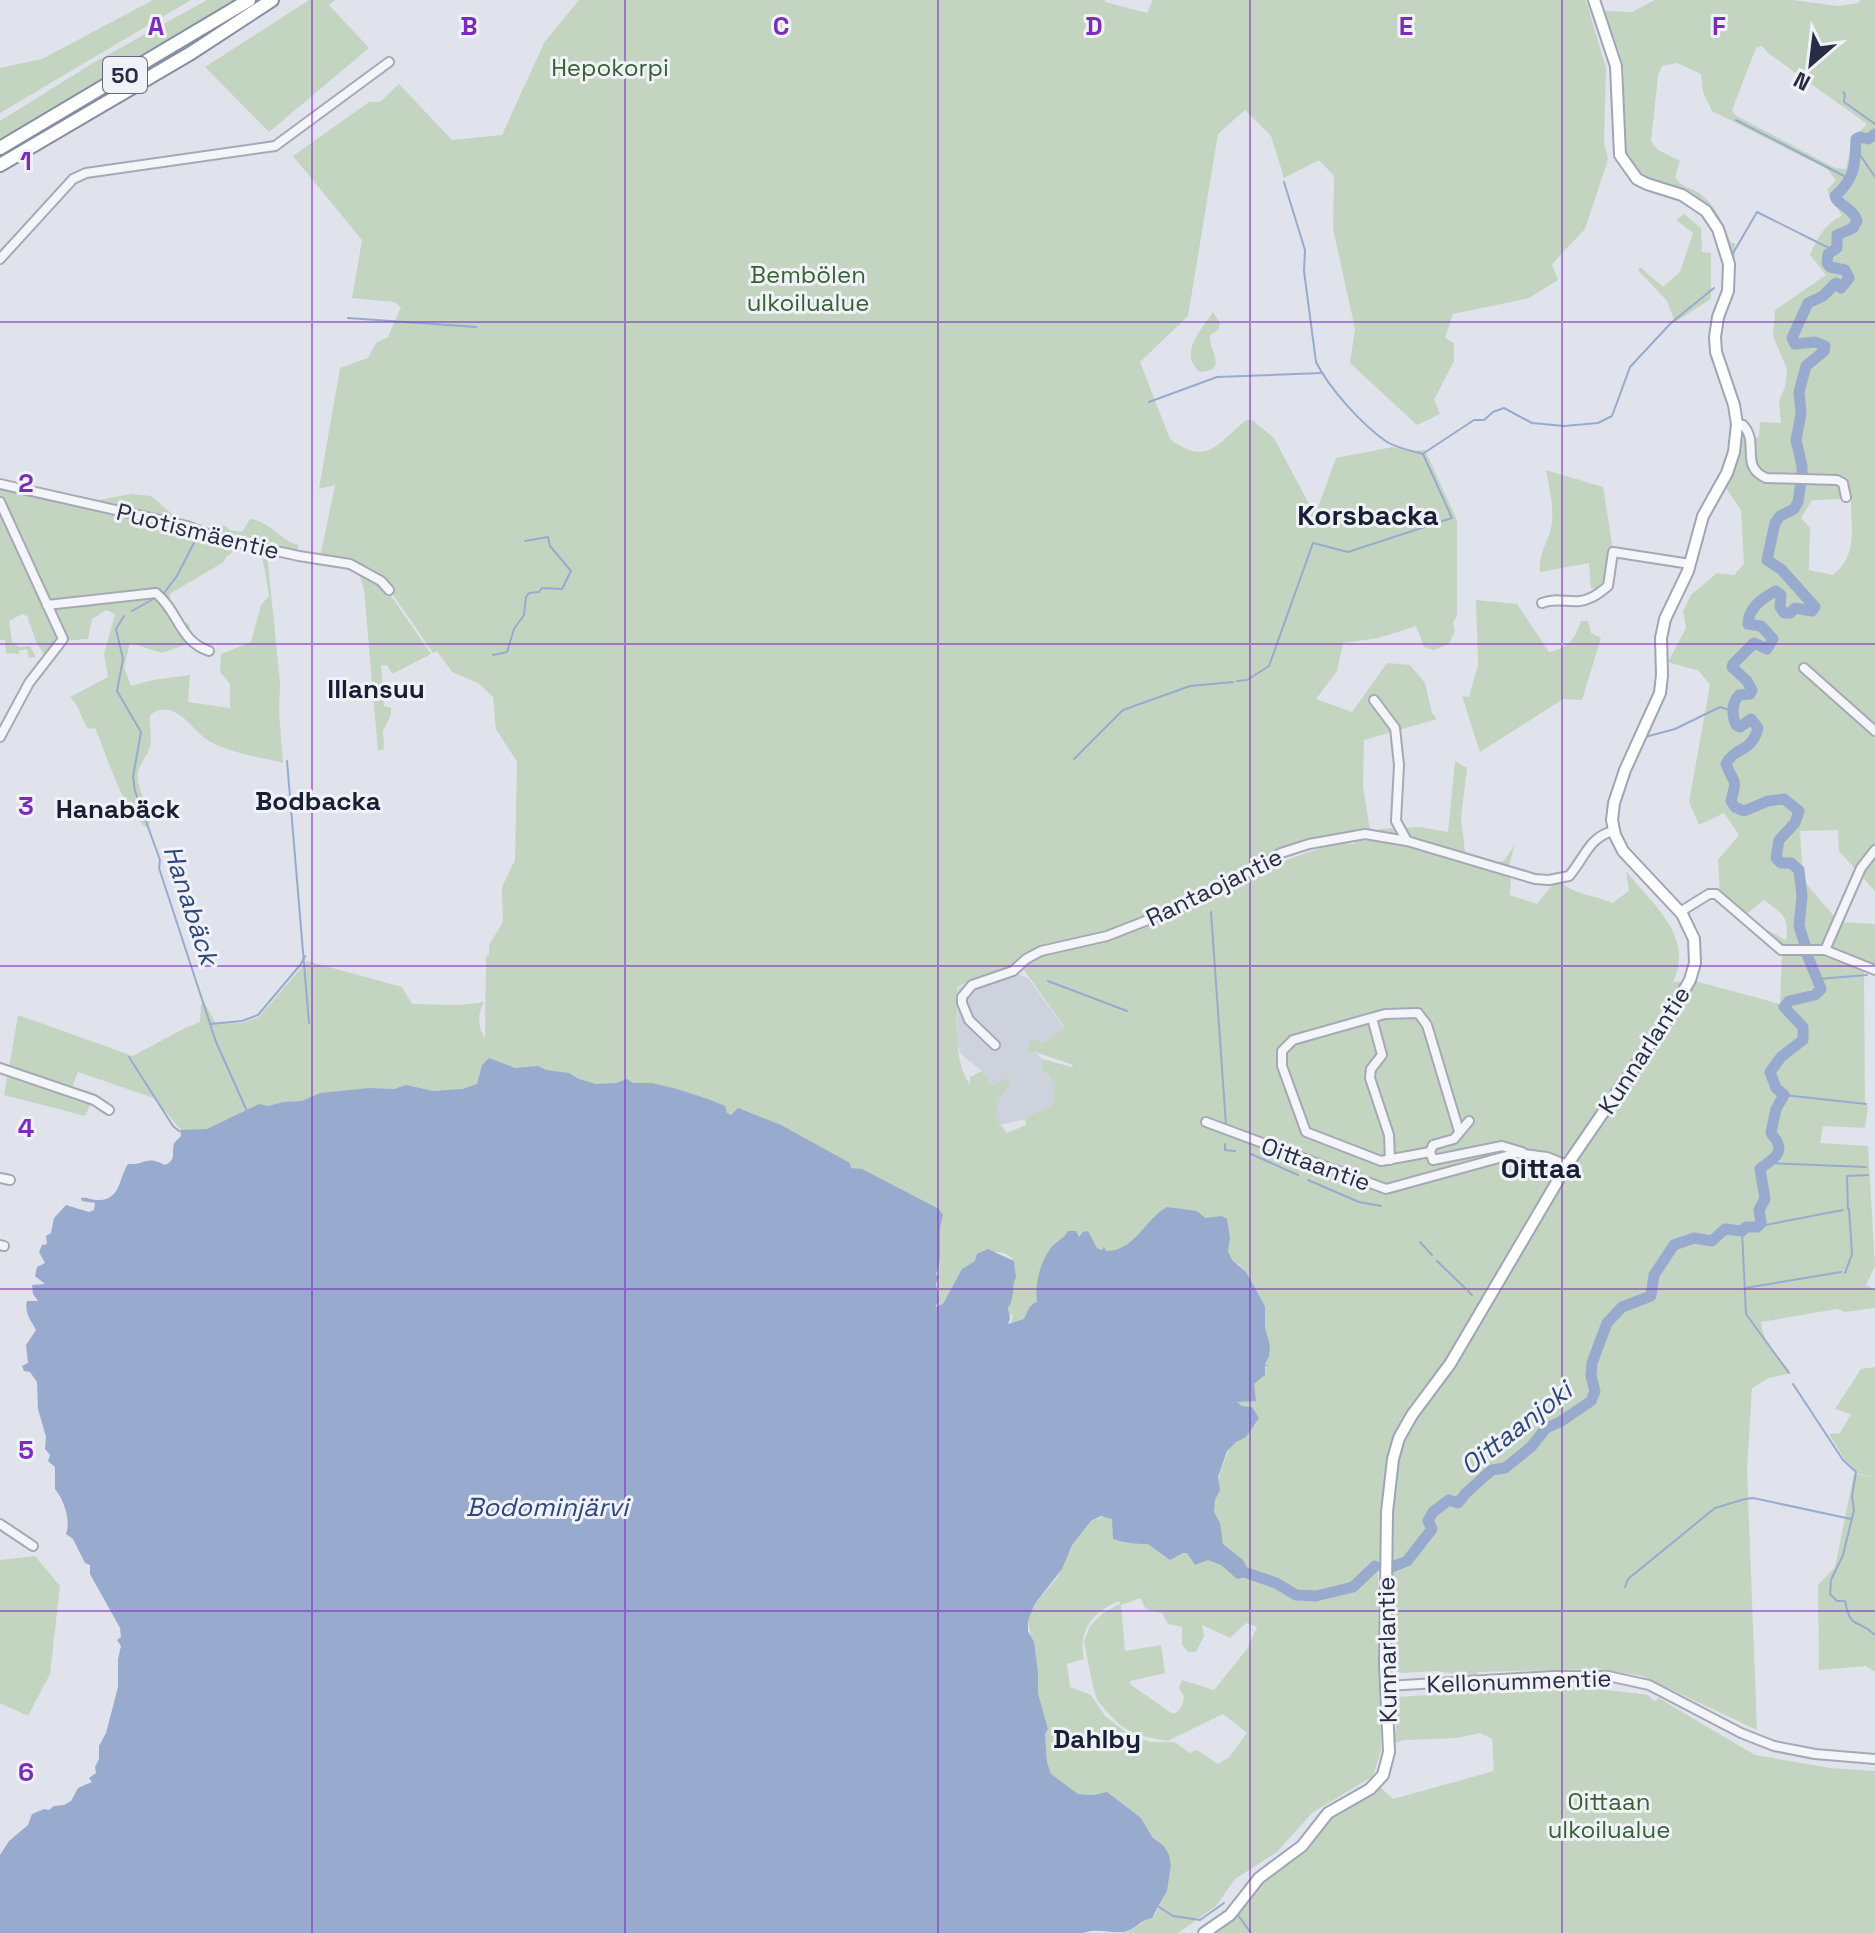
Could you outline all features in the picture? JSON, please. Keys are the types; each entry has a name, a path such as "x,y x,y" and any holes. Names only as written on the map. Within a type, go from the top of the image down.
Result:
{"highway":[{"name":"50","path":"0,148 249,0"},
{"name":"50","path":"0,168 25,150 191,53 272,0"}],"main road":[{"path":"1594,0 1616,66 1620,155 1637,179 1697,203 1718,229 1725,249 1731,278 1715,337 1716,352 1734,405 1737,424 1734,452 1727,473 1703,516 1690,564 1665,619 1661,638 1660,693 1618,788 1613,831"},
{"name":"Kunnarlantie","path":"1204,1933 1230,1915 1268,1870 1302,1846 1328,1813 1377,1782 1387,1765 1387,1512 1393,1459 1399,1438 1450,1364 1567,1165 1650,1047 1690,980 1696,952 1694,939 1680,912 1634,866 1613,831"}],"street":[{"path":"0,259 73,179 86,173 275,146 389,62"},
{"path":"1737,424 1743,425 1750,434 1752,468 1757,474 1766,478 1837,480 1843,483 1846,497"},
{"name":"Puotismäentie","path":"0,484 187,526 221,539 350,564 381,581 389,590"},
{"path":"0,502 62,635 62,642 29,683 0,737"},
{"path":"1542,603 1559,598 1573,602 1592,598 1608,586 1613,552 1690,564"},
{"path":"47,605 156,593 168,605 192,643 209,651"},
{"path":"1804,668 1875,731"},
{"path":"1374,700 1395,728 1399,765 1396,821 1407,841"},
{"name":"Rantaojantie","path":"995,1045 969,1020 962,1003 962,997 972,985 1013,971 1041,951 1107,936 1171,911 1211,893 1281,853 1309,844 1365,834 1407,841 1535,879 1549,880 1569,876 1593,841 1613,831"},
{"path":"1825,950 1861,868 1875,850"},
{"path":"1680,912 1709,894 1716,894 1781,950 1825,950 1875,970"},
{"path":"1430,1152 1390,1160 1374,1159 1306,1132 1282,1066 1282,1051 1293,1040 1398,1012 1418,1013 1423,1017 1459,1131"},
{"path":"1372,1018 1382,1055 1371,1069 1370,1078 1389,1135 1390,1160"},
{"path":"0,1068 94,1100 109,1110"},
{"path":"1469,1121 1454,1139 1433,1145 1431,1157 1436,1160 1502,1146 1523,1153"},
{"name":"Oittaantie","path":"1206,1122 1386,1189 1523,1153 1547,1157 1567,1165"},
{"path":"0,1524 33,1546"},
{"name":"Kellonummentie","path":"1387,1686 1553,1676 1608,1676 1649,1685 1741,1733 1774,1746 1815,1754 1875,1759"}],"shaded area":[{"path":"1010,971 1028,978 1065,1029 1025,1053 1035,1052 1042,1059 1043,1071 1055,1083 1053,1104 1030,1118 995,1126 999,1099 1011,1084 1008,1078 992,1085 982,1071 961,1054 957,1044 958,988"}],"green space":[{"path":"153,0 191,0 0,113 0,68 42,59"},
{"path":"207,0 237,0 0,141 0,121 93,63"},
{"path":"309,0 335,0 329,5 369,48 269,132 205,67"},
{"path":"579,0 1105,0 1147,13 1153,0 1586,0 1606,68 1604,143 1608,159 1585,229 1552,264 1558,280 1529,298 1453,314 1445,338 1454,343 1454,361 1434,400 1440,414 1417,425 1350,363 1355,329 1333,229 1334,176 1319,160 1284,178 1271,136 1245,110 1218,134 1188,316 1140,362 1170,439 1193,451 1203,451 1220,444 1246,420 1252,420 1274,438 1309,504 1317,510 1336,458 1393,447 1409,451 1425,450 1457,520 1455,631 1449,644 1434,650 1424,647 1416,626 1379,638 1343,643 1337,671 1316,699 1352,712 1387,663 1410,665 1425,683 1432,713 1437,719 1364,740 1363,787 1370,830 1307,840 1279,849 1221,884 1153,916 1071,943 1043,946 1013,969 957,987 958,1051 964,1075 970,1085 970,1077 982,1071 992,1085 1009,1077 1011,1084 999,1099 996,1119 1007,1133 1026,1125 1025,1119 1053,1104 1055,1083 1043,1071 1042,1059 1073,1065 1035,1052 1025,1053 1032,1038 1042,1043 1065,1028 1022,967 1042,954 1169,919 1246,877 1248,881 1300,855 1355,844 1356,840 1402,843 1511,875 1510,895 1537,904 1554,883 1560,881 1571,889 1612,903 1629,891 1626,871 1659,909 1675,936 1679,950 1673,982 1695,981 1780,1004 1782,953 1761,931 1763,928 1786,940 1786,920 1764,900 1744,916 1720,893 1718,860 1739,835 1724,813 1699,825 1689,802 1710,685 1699,671 1668,662 1686,628 1683,611 1691,595 1717,573 1734,575 1744,564 1741,510 1725,487 1738,456 1741,437 1746,440 1759,437 1760,422 1781,423 1779,401 1785,387 1787,369 1773,336 1775,310 1826,275 1810,255 1826,227 1842,216 1827,190 1836,180 1827,169 1712,111 1703,92 1701,74 1677,63 1662,66 1658,76 1651,141 1658,150 1680,161 1675,177 1708,201 1731,243 1735,243 1735,283 1720,337 1728,375 1718,334 1732,290 1734,272 1730,257 1703,203 1694,196 1645,178 1627,158 1621,140 1624,68 1603,11 1632,12 1655,0 1792,0 1838,6 1859,3 1860,0 1875,0 1875,891 1839,851 1838,830 1800,831 1803,880 1839,922 1875,924 1875,967 1864,972 1865,1104 1868,1106 1865,1128 1823,1126 1820,1143 1868,1146 1875,1266 1866,1285 1875,1290 1875,1308 1845,1312 1837,1309 1761,1322 1767,1342 1789,1370 1787,1374 1769,1378 1752,1388 1747,1470 1757,1730 1642,1676 1597,1669 1478,1672 1475,1677 1437,1671 1402,1673 1393,1670 1391,1566 1378,1572 1381,1751 1373,1776 1312,1813 1277,1852 1235,1879 1216,1906 1178,1933 1119,1933 1128,1932 1155,1915 1167,1891 1171,1866 1166,1849 1153,1838 1141,1818 1104,1793 1078,1794 1051,1774 1045,1734 1048,1729 1038,1693 1038,1673 1028,1621 1033,1606 1057,1578 1072,1545 1091,1521 1105,1516 1140,1522 1246,1576 1249,1571 1224,1545 1214,1512 1219,1475 1250,1409 1237,1403 1242,1401 1233,1396 1268,1365 1265,1364 1270,1345 1265,1327 1265,1306 1246,1272 1238,1264 1143,1235 1125,1249 1108,1254 1095,1247 1088,1236 1062,1239 1043,1295 1029,1321 1010,1325 1013,1315 1009,1317 1008,1308 1015,1267 1006,1254 993,1252 942,1311 935,1303 939,1264 196,1137 181,1130 154,1098 78,1072 71,1090 9,1068 18,1015 133,1056 200,1022 204,1002 216,1024 242,1023 259,1017 307,961 402,987 412,1004 484,1002 479,1020 485,1038 486,957 489,955 489,945 503,922 502,887 515,860 517,762 496,729 493,697 478,683 452,672 437,651 433,653 382,579 320,557 335,485 319,489 340,368 368,358 376,343 388,337 401,307 394,302 352,298 362,240 293,156 369,102 380,102 399,84 452,140 502,135 544,43","holes":["1762,46 1867,124 1853,138 1846,169 1835,168 1735,115 1732,110 1756,48","1851,499 1850,550 1833,575 1809,570 1810,528 1801,518 1812,500","1140,1598 1146,1609 1162,1613 1168,1624 1182,1627 1182,1644 1188,1652 1196,1652 1204,1636 1202,1625 1230,1638 1246,1623 1257,1627 1247,1649 1214,1690 1182,1680 1179,1688 1184,1696 1183,1702 1173,1714 1131,1685 1130,1681 1165,1673 1161,1645 1125,1651 1121,1605","1119,1601 1120,1604 1103,1613 1090,1626 1084,1642 1097,1700 1107,1712 1120,1725 1137,1735 1168,1741 1223,1714 1247,1733 1229,1757 1218,1764 1197,1750 1190,1753 1174,1742 1150,1742 1128,1734 1105,1716 1091,1695 1070,1687 1067,1664 1084,1659 1083,1639 1090,1623 1102,1611"]},
{"path":"1684,214 1701,228 1702,252 1711,253 1711,299 1675,322 1667,301 1638,270 1640,267 1663,287 1680,272 1693,233 1676,220"},
{"path":"1213,312 1220,323 1218,330 1210,335 1216,364 1209,371 1200,372 1191,358 1191,350"},
{"path":"1546,470 1603,487 1614,556 1610,592 1591,588 1589,563 1540,572 1552,521"},
{"path":"0,480 99,500 131,494 151,496 179,520 0,483"},
{"path":"0,486 183,526 267,552 280,684 283,763 217,745 174,712 156,711 150,715 151,742 138,775 150,817 148,828 132,812 124,798 95,728 88,729 70,697 108,677 104,654 115,614 106,610 92,619 88,639 61,641 46,657 37,644 27,616 22,614 9,621 12,642 19,647 30,646 36,657 29,658 27,649 19,651 19,654 6,653 5,640 0,640","holes":["238,548 262,555 269,596 261,605 251,642 221,654 220,672 230,684 230,708 188,702 190,675 131,686 124,667 130,643 162,653 185,645 190,625 182,621 169,600 171,593 224,562"]},
{"path":"250,519 298,545 298,554 273,542 261,543 211,532 217,526 226,526 229,530 242,532"},
{"path":"358,570 387,590 431,654 392,674 387,665 381,666 384,706 391,708 391,715 383,731 384,749 378,751 364,590"},
{"path":"1476,600 1517,604 1549,652 1570,642 1581,621 1588,621 1591,633 1601,638 1582,700 1563,699 1480,752 1462,696 1469,697 1478,665"},
{"path":"1455,761 1467,768 1461,817 1465,852 1497,862 1504,861 1515,844 1509,866 1378,832 1380,829 1420,827 1448,832"},
{"path":"8,1072 92,1101 85,1116 4,1095"},
{"path":"1875,1367 1875,1672 1866,1666 1819,1670 1818,1585 1835,1567 1854,1474 1873,1477 1859,1474 1845,1460 1829,1434 1840,1433 1851,1414 1835,1409 1861,1369"},
{"path":"35,1556 60,1586 50,1674 28,1716 0,1703 0,1560"},
{"name":"Oittaan ulkoilualue","path":"1555,1686 1648,1695 1654,1701 1658,1700 1657,1697 1755,1755 1830,1768 1875,1771 1875,1933 1213,1933 1234,1918 1262,1880 1327,1822 1379,1786 1393,1799 1494,1771 1492,1739 1480,1733 1391,1744 1393,1731 1396,1730 1395,1702 1398,1697"}],"water":[{"name":"Bodominjärvi","path":"489,1058 515,1068 538,1066 569,1073 596,1084 627,1079 633,1083 652,1083 708,1099 725,1106 731,1115 738,1108 781,1125 850,1163 851,1168 862,1169 939,1209 943,1215 936,1274 939,1277 936,1284 939,1301 935,1307 943,1304 962,1269 975,1261 977,1254 988,1249 1014,1261 1016,1277 1008,1308 1008,1324 1024,1319 1030,1307 1037,1302 1037,1282 1043,1262 1050,1249 1068,1231 1076,1231 1079,1237 1088,1231 1097,1248 1102,1250 1104,1247 1106,1251 1116,1250 1132,1241 1167,1207 1197,1211 1205,1218 1222,1216 1227,1219 1230,1238 1228,1251 1232,1260 1246,1272 1265,1306 1265,1327 1270,1345 1265,1364 1269,1366 1265,1366 1265,1375 1254,1384 1256,1401 1237,1402 1252,1407 1259,1418 1246,1437 1227,1451 1218,1477 1220,1490 1215,1500 1214,1512 1220,1523 1223,1544 1243,1560 1249,1571 1246,1577 1237,1579 1221,1565 1208,1560 1195,1565 1187,1553 1170,1560 1148,1544 1113,1539 1112,1519 1101,1516 1091,1521 1072,1545 1062,1569 1034,1605 1028,1621 1028,1631 1034,1642 1038,1693 1048,1729 1045,1734 1051,1774 1078,1794 1107,1792 1141,1818 1153,1838 1164,1846 1169,1855 1171,1866 1167,1891 1152,1918 1127,1931 1083,1933 0,1933 0,1855 9,1841 28,1825 32,1814 64,1805 71,1801 78,1788 92,1782 89,1778 96,1773 99,1746 106,1733 118,1687 121,1646 117,1640 121,1637 120,1628 90,1574 90,1565 85,1563 73,1539 66,1534 67,1517 55,1489 55,1467 48,1461 50,1455 45,1449 46,1437 38,1409 37,1382 22,1366 28,1363 26,1345 36,1330 26,1305 27,1301 38,1301 32,1285 45,1284 35,1276 37,1267 45,1263 39,1252 42,1245 47,1244 46,1236 51,1233 54,1218 66,1205 89,1212 94,1210 95,1203 82,1201 81,1198 108,1198 119,1186 128,1164 150,1161 165,1165 169,1163 174,1144 181,1136 180,1130 207,1129 259,1104 268,1106 302,1101 320,1093 394,1089 406,1085 433,1091 463,1089 477,1084 482,1065"}],"waterway":[{"path":"1843,92 1844,102 1875,124"},
{"path":"1736,120 1848,178"},
{"path":"1802,476 1796,440 1801,414 1799,392 1806,366 1824,351 1825,346 1815,342 1795,344 1792,338 1808,303 1823,296 1836,283 1841,288 1849,278 1845,270 1830,267 1827,263 1828,254 1837,248 1837,235 1853,228 1857,221 1835,196 1851,176 1856,139 1868,139 1875,134"},
{"path":"1856,149 1875,177"},
{"path":"1237,681 1247,680 1269,666 1313,543 1348,552 1452,518 1423,454 1395,446 1377,435 1338,394 1316,362 1304,271 1305,250 1284,182"},
{"path":"1732,255 1757,212 1835,251"},
{"path":"1424,453 1474,420 1484,420 1504,408 1532,423 1564,426 1598,423 1612,416 1630,367 1671,323 1714,288"},
{"path":"348,318 476,327"},
{"path":"1149,402 1217,377 1321,373"},
{"path":"1801,481 1794,509 1780,516 1775,523 1767,560 1781,569 1815,607 1812,611 1795,608 1790,613 1784,613 1780,607 1781,595 1776,591 1761,600 1750,613 1748,624 1761,626 1773,639 1767,649 1754,643 1733,664 1732,667 1752,690 1750,694 1739,695 1733,706 1736,725 1740,727 1751,719 1758,728 1751,742 1726,764 1734,781 1731,801 1735,807 1744,811 1768,801 1784,799 1799,811 1795,823 1779,840 1776,858 1781,863 1791,863 1799,870 1802,896 1799,926 1805,945"},
{"name":"Hanabäck","path":"164,593 177,576 198,535"},
{"path":"493,655 507,652 514,629 524,615 529,593 539,592 542,588 562,589 571,571 550,546 548,537 525,541"},
{"name":"Hanabäck","path":"132,611 155,598"},
{"name":"Hanabäck","path":"124,616 116,629 123,659 117,691 141,732 133,777 135,791 160,860 159,868 216,1042 247,1111"},
{"path":"1074,759 1123,710 1190,686 1233,682"},
{"path":"1645,737 1675,729 1720,707 1733,711"},
{"path":"287,761 309,1023"},
{"path":"1211,912 1226,1125"},
{"name":"Oittaanjoki","path":"1392,1567 1407,1561 1432,1529 1428,1521 1433,1512 1449,1500 1458,1503 1492,1470 1505,1468 1531,1447 1546,1428 1591,1401 1595,1391 1592,1363 1607,1323 1622,1307 1651,1296 1654,1275 1674,1245 1694,1238 1712,1241 1725,1229 1742,1231 1761,1223 1759,1210 1765,1199 1760,1169 1778,1152 1777,1142 1771,1133 1776,1109 1784,1095 1776,1088 1770,1072 1781,1057 1803,1040 1803,1027 1784,1007 1789,1001 1815,995 1821,989 1806,952"},
{"path":"210,1024 242,1021 258,1015 305,956"},
{"path":"1818,979 1867,975"},
{"path":"1048,981 1127,1011"},
{"path":"129,1057 179,1131"},
{"path":"1784,1095 1866,1104"},
{"path":"1225,1144 1225,1150 1235,1151"},
{"path":"1251,1154 1298,1175"},
{"path":"1768,1163 1866,1167"},
{"path":"1848,1209 1847,1176 1868,1175"},
{"path":"1308,1180 1359,1202 1381,1206"},
{"path":"1845,1273 1852,1254 1849,1209"},
{"path":"1760,1226 1843,1210"},
{"path":"1742,1231 1746,1314 1789,1373"},
{"path":"1420,1242 1432,1255"},
{"path":"1437,1261 1465,1288"},
{"path":"1745,1288 1841,1272"},
{"path":"1468,1291 1472,1295"},
{"path":"1793,1384 1843,1460 1856,1472 1852,1496 1854,1510 1843,1555 1831,1580 1830,1594 1837,1601 1845,1601 1852,1620 1875,1635"},
{"path":"1625,1587 1628,1579 1715,1508 1753,1498 1851,1519"},
{"name":"Oittaanjoki","path":"1247,1573 1276,1583 1296,1595 1316,1596 1353,1587 1375,1566"},
{"path":"1159,1907 1173,1916 1200,1920 1224,1903"},
{"path":"1238,1915 1251,1933"}],"district":[{"name":"Korsbacka","path":"1368,515"},
{"name":"Illansuu","path":"376,689"},
{"name":"Bodbacka","path":"318,801"},
{"name":"Hanabäck","path":"118,809"},
{"name":"Oittaa","path":"1541,1168"},
{"name":"Dahlby","path":"1097,1739"}],"park label":[{"name":"Hepokorpi","path":"610,67"},
{"name":"Bembölen ulkoilualue","path":"808,288"}]}
